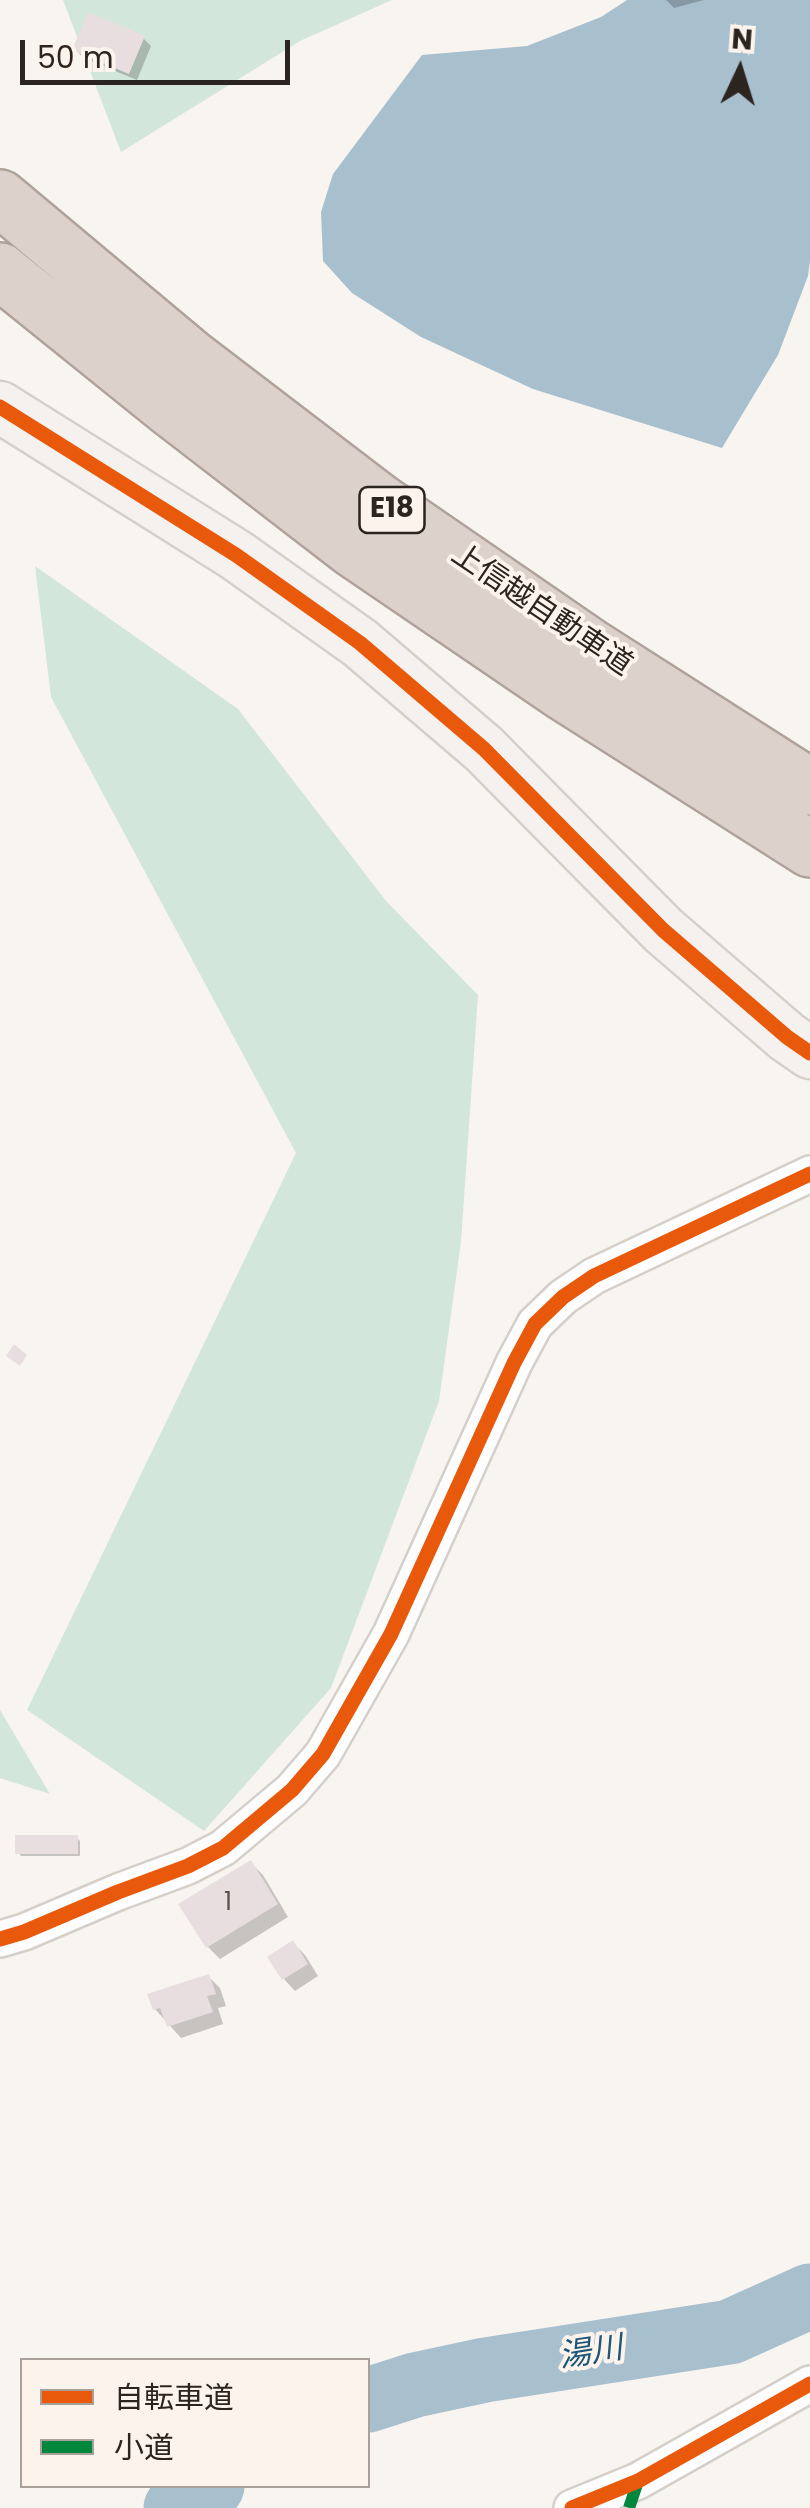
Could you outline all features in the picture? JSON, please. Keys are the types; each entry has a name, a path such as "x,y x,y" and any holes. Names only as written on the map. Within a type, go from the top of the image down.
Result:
{"highway":[{"name":"上信越自動車道","path":"0,198 190,358 382,503 589,646 810,787"},
{"name":"上信越自動車道","path":"0,271 353,549 564,692 810,849"}],"street":[{"path":"0,407 236,555 360,643 484,749 662,930 810,1053"},
{"path":"0,1939 188,1866 223,1848 292,1790 322,1754 390,1634 535,1324 563,1297 594,1276 810,1174"},
{"path":"572,2508 638,2481 810,2384"}],"green space":[{"path":"63,0 392,0 300,41 121,152"},
{"path":"35,566 238,709 386,901 478,995 461,1242 439,1401 331,1688 204,1831 27,1710 296,1153 51,697"},
{"path":"0,1710 50,1794 0,1778"}],"water":[{"path":"627,0 810,0 808,276 778,355 722,448 533,389 421,337 352,293 323,261 321,212 333,174 422,55 527,46 601,17"}],"building":[{"path":"88,12 145,36 129,74 72,50"},
{"path":"14,1344 27,1355 20,1366 6,1356"},
{"path":"15,1835 78,1835 78,1854 15,1854"},
{"path":"251,1860 278,1904 206,1948 178,1904"},
{"path":"293,1940 308,1964 282,1980 267,1957"},
{"path":"209,1974 216,1994 207,1996 213,2012 167,2027 160,2008 153,2010 147,1994"}],"waterway":[{"name":"湯川","path":"370,2399 485,2370 730,2332 810,2296"},
{"name":"湯川","path":"176,2508 209,2488"}],"marked path":[{"path":"629,2508 638,2481"}],"cycle path":[{"path":"0,407 236,555 360,643 484,749 663,930 810,1053"},
{"path":"0,1939 188,1866 223,1848 292,1790 323,1754 391,1634 535,1324 563,1297 594,1276 810,1174"},
{"path":"572,2508 638,2481 810,2384"}]}
